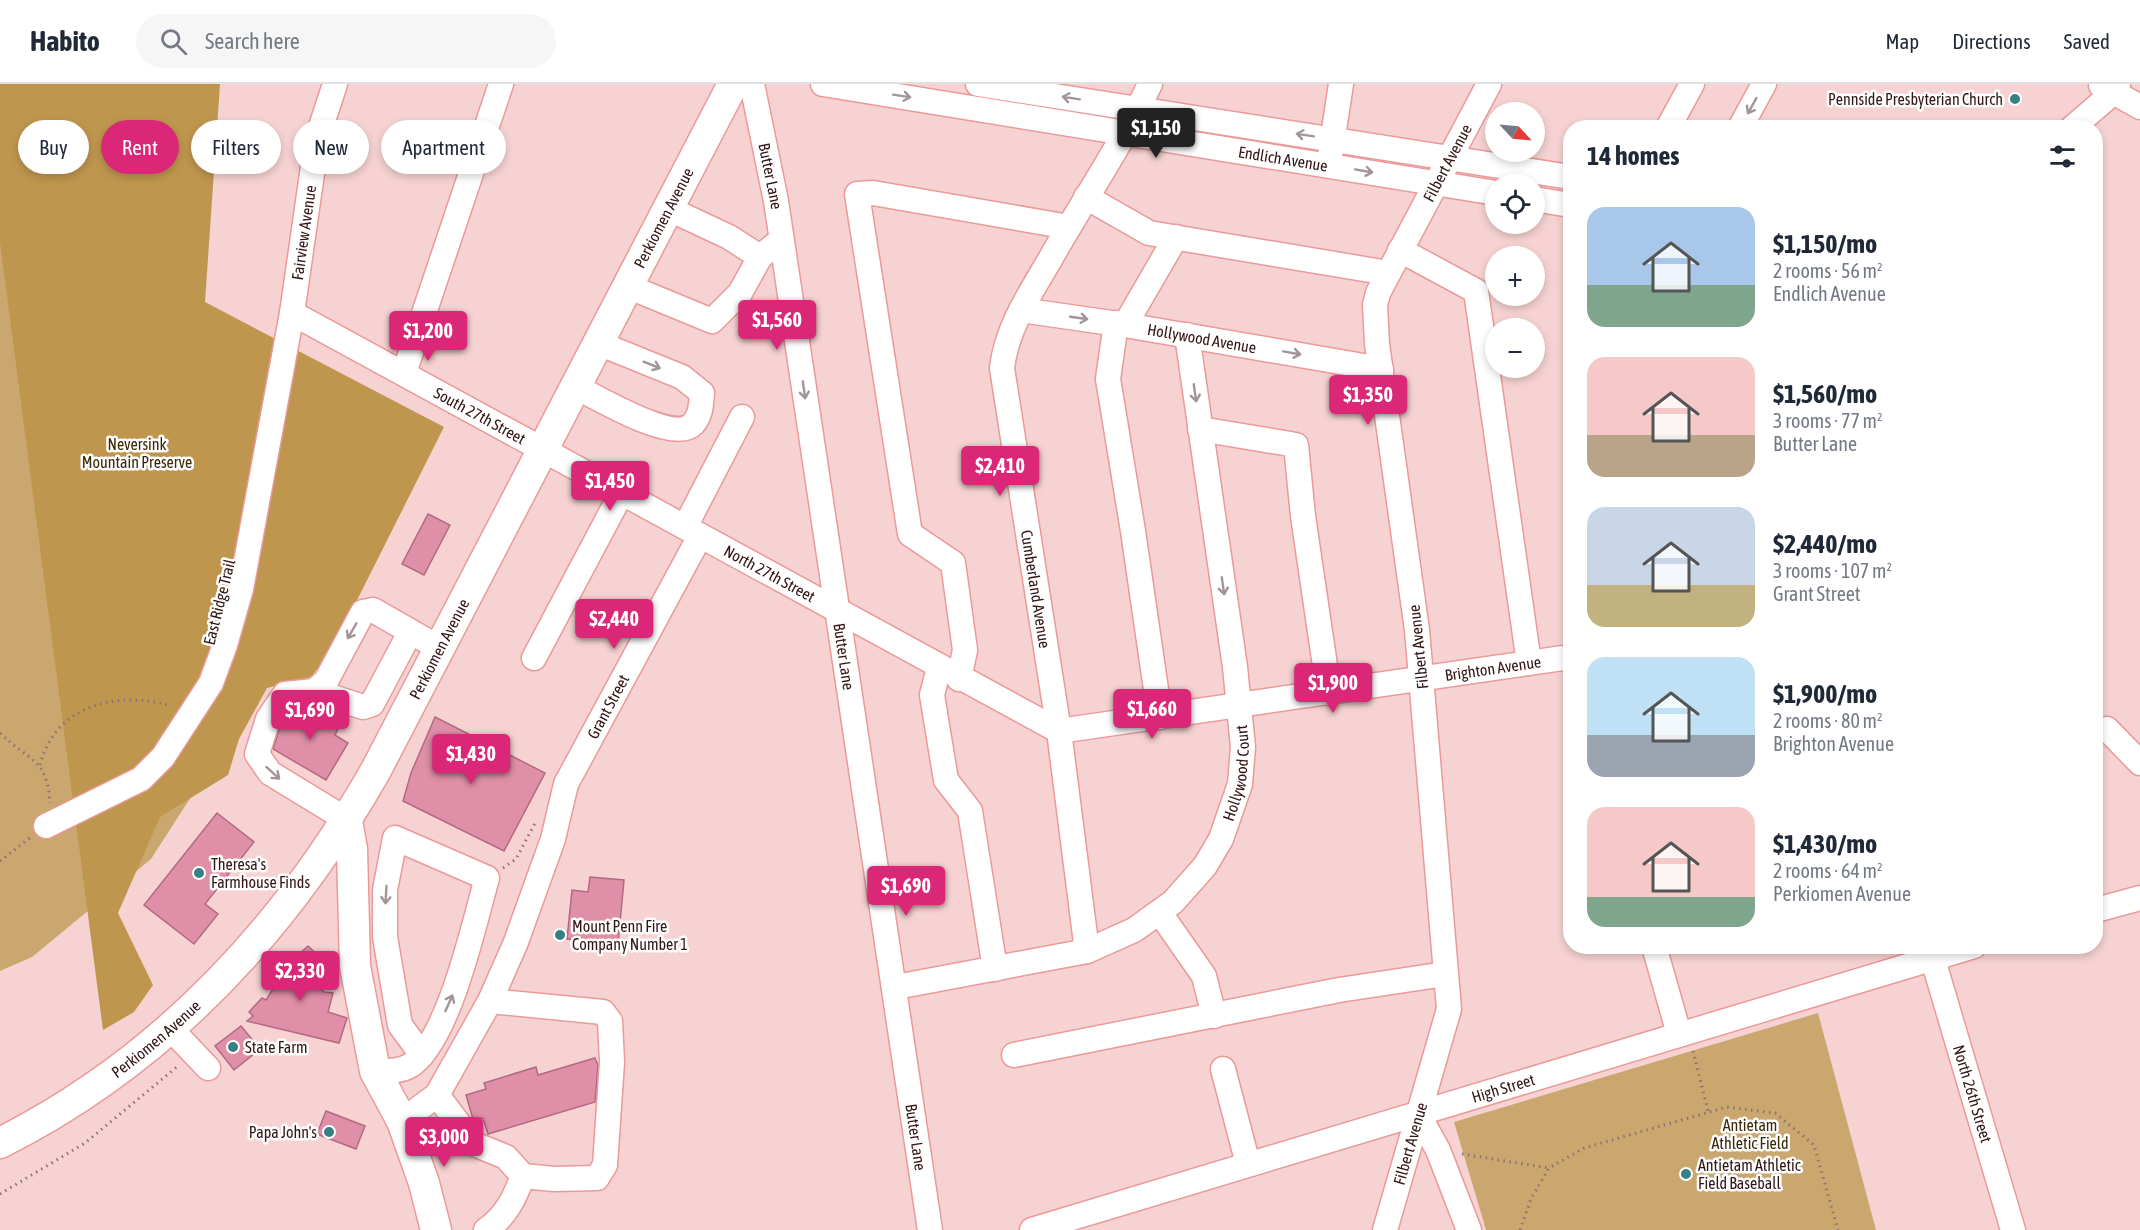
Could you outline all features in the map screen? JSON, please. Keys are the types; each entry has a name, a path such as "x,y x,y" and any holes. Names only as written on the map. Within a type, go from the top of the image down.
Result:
{"main road":[{"name":"Perkiomen Avenue","path":"0,1143 88,1090 170,1028 259,941 310,876 347,820 427,640 544,449 733,84"},
{"path":"347,820 352,849 355,966 375,1071 402,1120 436,1230"}],"street":[{"name":"Fairview Avenue","path":"46,826 141,779 163,757 210,682 225,645 241,589 292,314 317,139 335,84"},
{"path":"404,373 501,84"},
{"name":"Butter Lane","path":"752,84 781,240 836,612 896,987 912,1116 930,1230"},
{"name":"Endlich Avenue","path":"823,84 941,93 1127,133 1485,191"},
{"name":"Endlich Avenue","path":"978,84 1563,176"},
{"name":"Cumberland Avenue","path":"1088,951 1059,731 1003,383 1004,352 1021,310 1086,197 1127,133 1150,84"},
{"path":"1328,165 1341,84"},
{"name":"Filbert Avenue","path":"1385,1230 1449,1010 1422,680 1377,344 1375,305 1378,292 1489,84"},
{"path":"1672,120 1692,84"},
{"path":"1744,120 1764,84"},
{"path":"2079,120 2110,87 2140,107"},
{"path":"995,969 970,811 946,780 932,696 965,650 953,563 910,534 857,194 873,193 1069,227"},
{"path":"1086,197 1149,233 1388,273"},
{"path":"1545,201 1563,204"},
{"path":"667,208 729,237 760,257"},
{"path":"1160,717 1134,531 1108,379 1120,324 1176,237"},
{"path":"627,286 712,321 741,294 760,257 781,240"},
{"path":"1400,250 1476,291 1529,663"},
{"name":"Hollywood Avenue","path":"1021,310 1120,324 1382,369"},
{"name":"South 27th Street","path":"292,314 544,449"},
{"name":"Hollywood Court","path":"896,987 1088,951 1134,930 1160,913 1187,888 1205,866 1233,811 1240,784 1244,747 1187,335"},
{"path":"576,387 633,416 668,428 682,430 692,425 701,410 702,393 682,377 598,343"},
{"name":"Grant Street","path":"490,1001 516,942 553,839 566,783 693,532 742,417"},
{"path":"1200,429 1296,445 1329,693"},
{"name":"North 27th Street","path":"544,449 836,612 1059,731"},
{"path":"534,658 621,494"},
{"path":"314,691 326,681 363,612 373,610 427,640"},
{"path":"347,820 270,773 257,754 268,719 285,694 314,691 363,707 372,704 406,640 427,640"},
{"name":"Brighton Avenue","path":"1059,731 1239,707 1563,658"},
{"path":"2107,729 2140,763"},
{"path":"375,1071 397,1071 409,1066 422,1055 452,1001 488,878 395,837 385,890 385,937 400,1025 422,1055"},
{"path":"2103,908 2140,898"},
{"path":"1160,913 1204,976 1214,1016"},
{"path":"1657,954 1685,1039"},
{"name":"High Street","path":"1032,1230 1418,1114 1685,1039 1928,954"},
{"name":"North 26th Street","path":"1931,954 2013,1230"},
{"path":"1014,1055 1339,990 1445,974"},
{"path":"402,1120 437,1095 490,1001 603,1012 610,1021 612,1062 605,1165 597,1178 554,1179 523,1176 506,1157 474,1144 437,1095"},
{"path":"170,1028 208,1068"},
{"path":"1223,1069 1248,1164"},
{"path":"1418,1114 1438,1150 1468,1230"},
{"path":"486,1230 500,1220 514,1199 523,1176"}],"path":[{"path":"0,733 40,765 43,752 53,736 81,709 129,700 174,706"},
{"path":"516,859 536,819"},
{"path":"1685,1039 1708,1111"},
{"path":"0,1194 85,1143 171,1073"},
{"path":"1520,1230 1530,1199 1549,1168 1584,1148 1727,1107 1775,1113 1814,1145 1838,1230"},
{"path":"1438,1150 1549,1168"}],"green space":[{"path":"0,84 18,144 18,174 27,174 207,772 151,859 32,957 0,971"},
{"name":"Neversink Mountain Preserve","path":"0,84 220,84 218,120 191,120 191,174 214,174 205,302 444,427 333,648 311,677 267,688 239,739 228,775 160,817 118,913 153,985 134,1012 103,1030 0,242"},
{"name":"Antietam Athletic Field","path":"1818,1013 1876,1230 1486,1230 1454,1122"}],"building":[{"path":"428,514 450,525 424,575 402,564"},
{"path":"304,706 339,727 335,735 348,743 326,780 273,749 280,727 293,707"},
{"path":"435,717 545,773 504,851 403,801 411,773"},
{"name":"Theresa's Farmhouse Finds","path":"217,813 254,842 205,904 218,914 194,944 144,905"},
{"path":"590,877 624,880 618,944 567,939 572,890 588,892"},
{"path":"308,946 325,962 311,980 324,992 333,993 328,1012 347,1018 339,1043 247,1021 253,1016 249,1012 262,998 266,1000 278,981 274,977"},
{"path":"241,1026 260,1049 234,1070 215,1046"},
{"path":"595,1058 598,1065 595,1102 488,1134 483,1118 473,1119 466,1095 486,1089 484,1083 536,1067 538,1075"},
{"path":"326,1111 365,1126 356,1149 317,1134"}],"place":[{"name":"Pennside Presbyterian Church","path":"2015,99"},
{"name":"Theresa's Farmhouse Finds","path":"199,873"},
{"name":"Mount Penn Fire Company Number 1","path":"560,935"},
{"name":"State Farm","path":"233,1047"},
{"name":"Papa John's","path":"329,1132"},
{"name":"Antietam Athletic Field Baseball","path":"1686,1174"}]}
